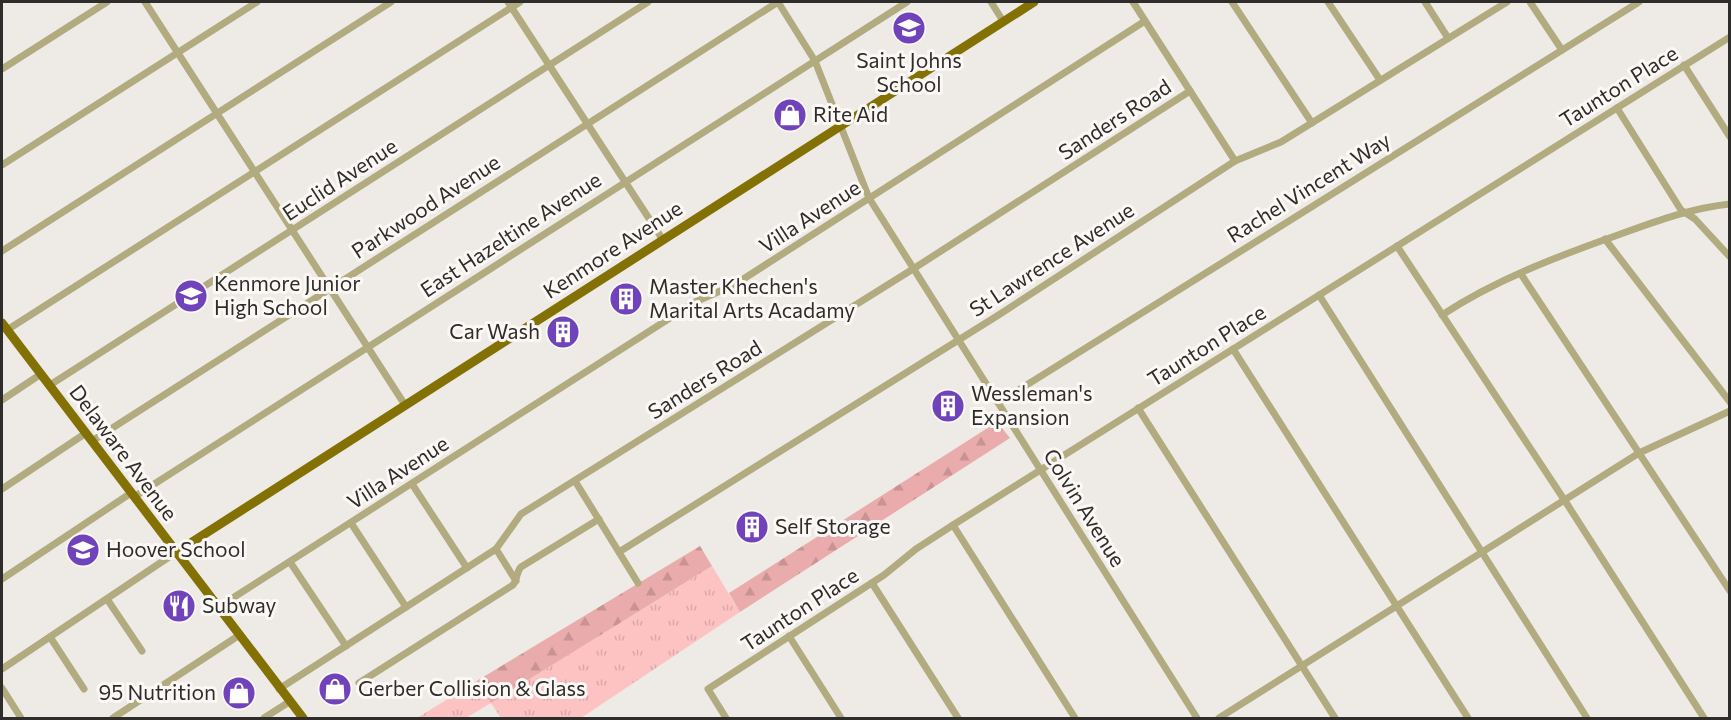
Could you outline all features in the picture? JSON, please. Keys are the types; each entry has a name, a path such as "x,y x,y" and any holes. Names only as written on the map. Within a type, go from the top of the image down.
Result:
{"main road":[{"name":"Kenmore Avenue","path":"175,553 1034,2"},
{"name":"Delaware Avenue","path":"4,327 238,636 303,718"}],"street":[{"path":"2,69 107,2"},
{"path":"145,2 405,405"},
{"path":"2,165 257,2"},
{"path":"2,251 391,2"},
{"path":"4,327 255,172 510,4 520,2"},
{"name":"Euclid Avenue","path":"50,385 648,2"},
{"name":"Colvin Avenue","path":"778,2 815,61 839,127 869,198 1197,718"},
{"name":"Parkwood Avenue","path":"2,489 330,288 778,2"},
{"name":"East Hazeltine Avenue","path":"2,579 907,2"},
{"path":"991,2 1003,21"},
{"path":"1133,2 1235,161"},
{"path":"1232,2 1312,123"},
{"path":"1328,2 1380,80"},
{"path":"1425,2 1448,38"},
{"name":"St Lawrence Avenue","path":"619,552 958,340 1235,161 1276,145 1507,2"},
{"path":"1530,2 1562,50"},
{"name":"Rachel Vincent Way","path":"998,403 1639,2"},
{"path":"510,4 663,240"},
{"name":"Villa Avenue","path":"217,608 695,302 729,288 1145,21"},
{"name":"Taunton Place","path":"726,718 708,689 872,583 915,549 1730,37"},
{"path":"1684,65 1730,137"},
{"name":"Sanders Road","path":"279,689 496,549 522,514 1190,92"},
{"path":"1617,108 1680,208 1695,219 1730,256"},
{"path":"1442,315 1521,274 1605,239 1685,213 1730,204"},
{"path":"1605,239 1730,402"},
{"path":"1397,246 1704,718"},
{"path":"1521,274 1730,591"},
{"path":"1319,295 1587,718"},
{"path":"1233,349 1468,718"},
{"path":"2,400 41,374"},
{"path":"1138,408 1335,718"},
{"path":"1219,718 1639,453 1730,411"},
{"path":"575,481 638,583"},
{"path":"412,484 467,568"},
{"path":"359,683 513,585 521,567 599,519"},
{"path":"351,523 406,607"},
{"path":"953,525 1075,718"},
{"path":"496,549 516,581"},
{"name":"Kenmore Avenue","path":"2,669 175,553"},
{"path":"290,562 346,646"},
{"path":"872,583 958,718"},
{"path":"107,599 142,651"},
{"path":"113,718 238,636"},
{"path":"789,636 841,718"},
{"path":"50,637 84,689"},
{"path":"2,688 21,718"},
{"path":"264,718 289,702"}],"green space":[{"path":"997,422 1010,438 740,612 729,593"},
{"path":"700,546 712,566 491,703 475,682"},
{"path":"712,566 740,612 581,718 501,718 491,703"},
{"path":"475,682 491,703 466,718 417,718"}],"place":[{"name":"Saint Johns School","path":"909,28"},
{"name":"Rite Aid","path":"790,115"},
{"name":"Kenmore Junior High School","path":"191,296"},
{"name":"Master Khechen's Marital Arts Acadamy","path":"626,299"},
{"name":"Car Wash","path":"563,332"},
{"name":"Wessleman's Expansion","path":"948,406"},
{"name":"Self Storage","path":"752,527"},
{"name":"Hoover School","path":"83,550"},
{"name":"Subway","path":"179,606"},
{"name":"Gerber Collision & Glass","path":"335,689"},
{"name":"95 Nutrition","path":"239,693"}]}
